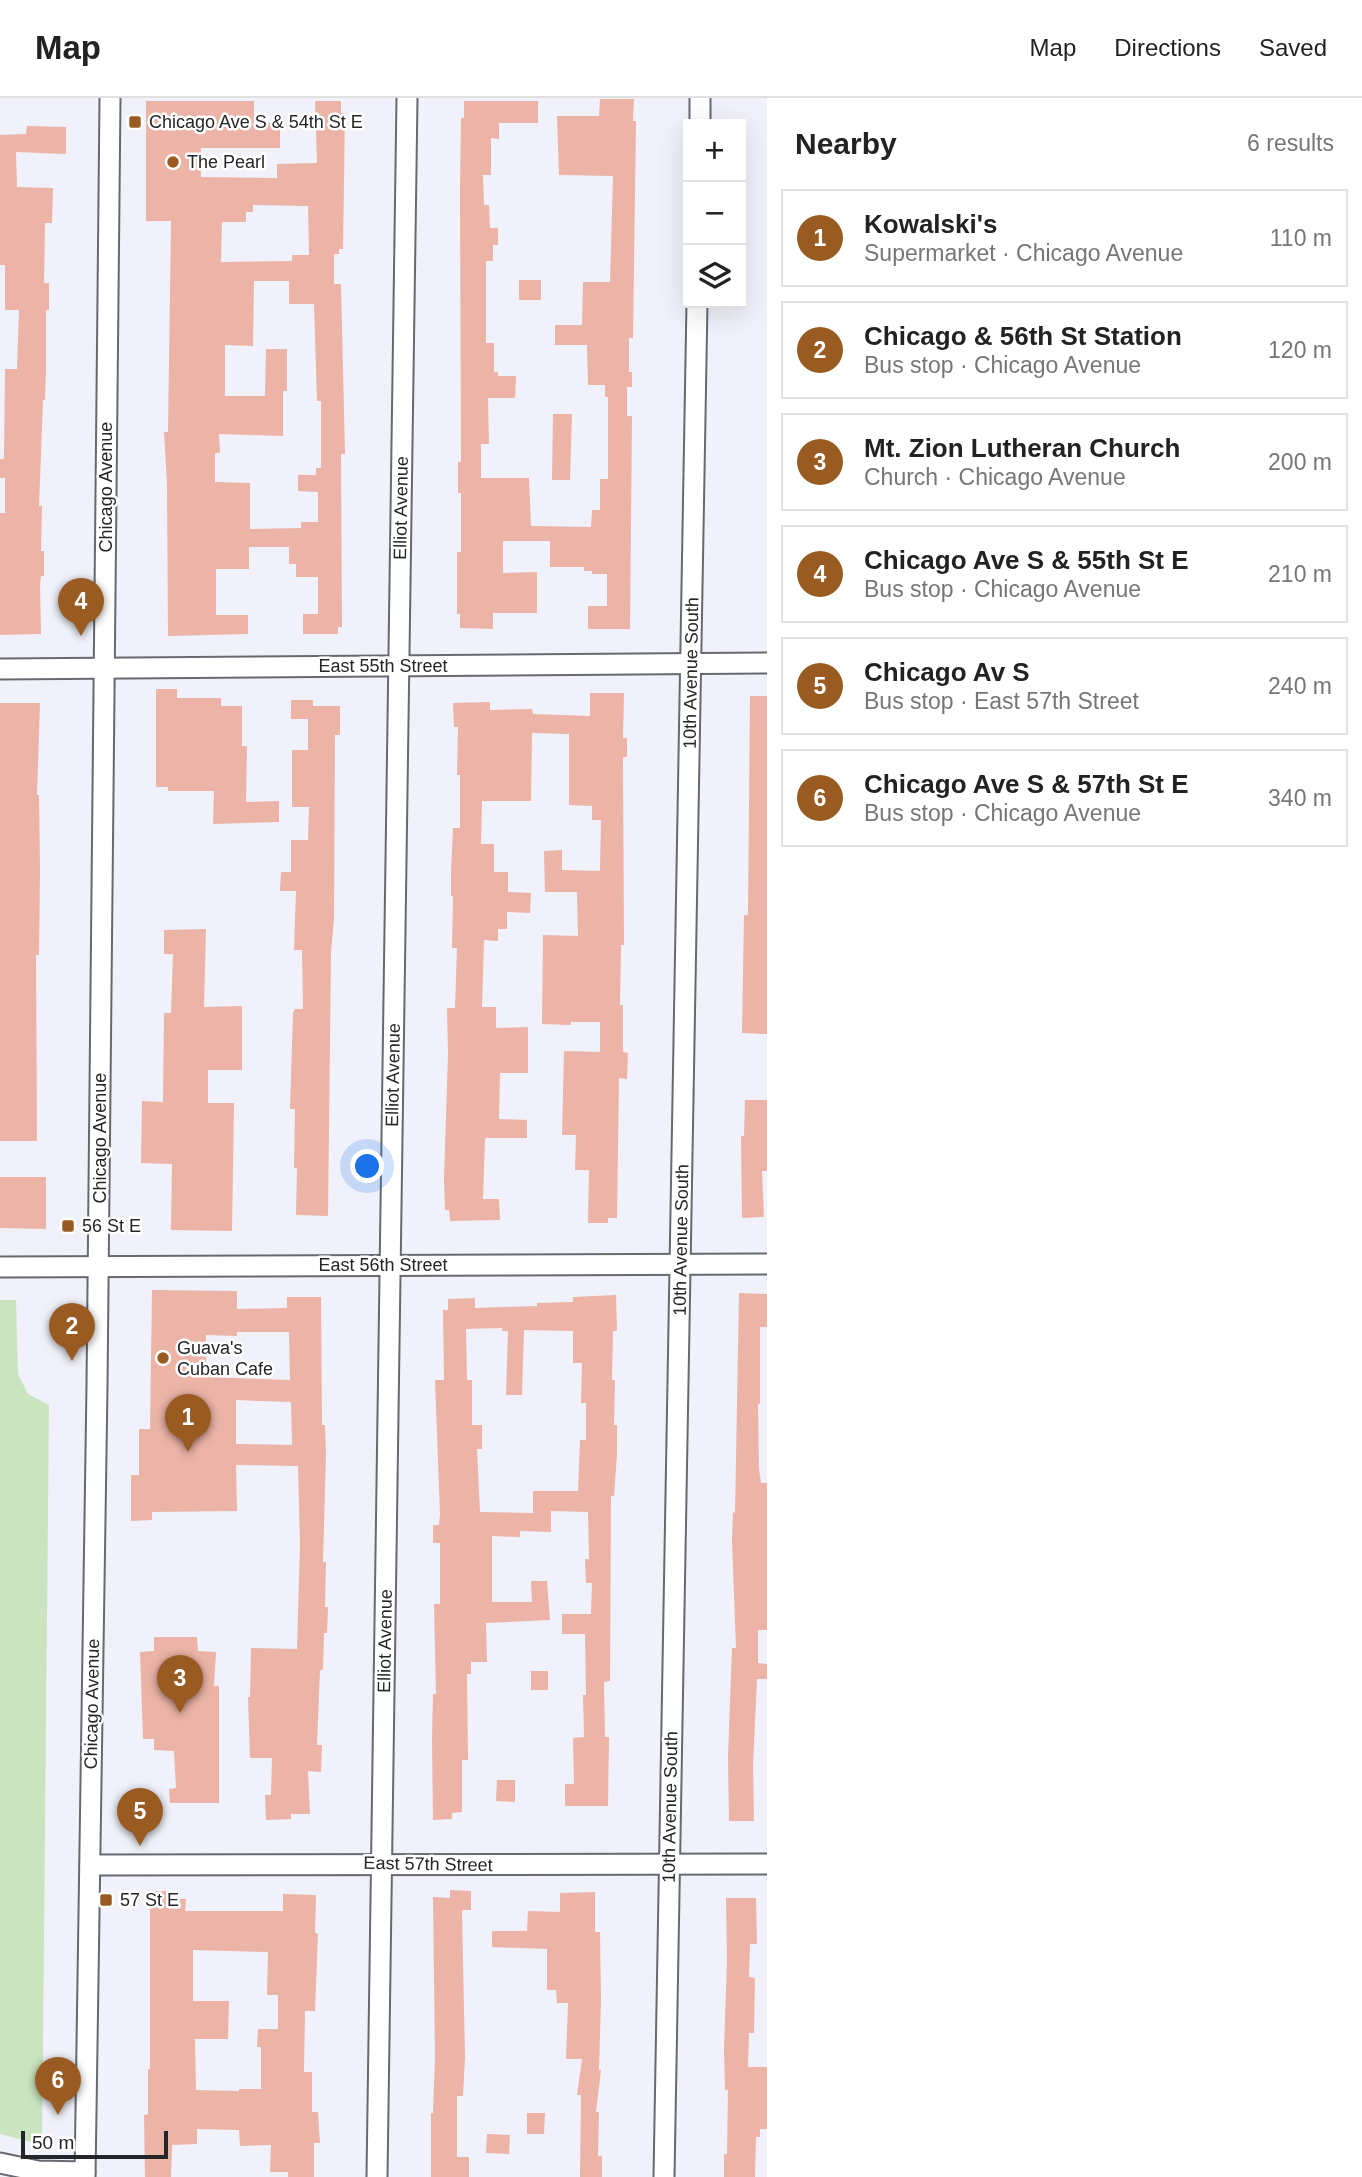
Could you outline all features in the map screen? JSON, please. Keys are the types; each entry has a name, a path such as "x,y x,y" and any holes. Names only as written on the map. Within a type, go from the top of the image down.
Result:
{"street":[{"name":"Chicago Avenue","path":"85,2175 99,1267 110,98"},
{"name":"Elliot Avenue","path":"377,2177 407,98"},
{"path":"700,98 700,119"},
{"name":"10th Avenue South","path":"664,2177 697,308"},
{"name":"East 55th Street","path":"0,668 767,663"},
{"name":"East 56th Street","path":"0,1267 767,1264"},
{"name":"East 57th Street","path":"90,1865 767,1864"},
{"path":"0,2162 38,2171 85,2175"}],"green space":[{"path":"0,1300 16,1300 18,1374 28,1394 49,1405 42,2145 0,2134"}],"building":[{"path":"600,99 634,99 633,121 636,121 633,338 629,338 632,387 627,387 627,416 632,416 630,629 588,629 588,606 607,606 607,574 592,574 592,571 584,571 584,567 550,567 550,541 503,541 503,573 537,572 537,613 493,613 493,629 460,628 460,614 457,614 457,552 461,552 458,462 461,462 460,189 461,118 464,118 464,101 538,101 538,123 499,123 499,139 491,138 491,175 483,175 484,205 489,205 490,228 498,228 498,245 493,245 493,261 486,261 486,343 494,343 494,372 498,372 498,376 516,376 515,398 488,398 489,444 481,444 481,478 529,478 531,526 591,527 592,510 600,510 600,479 608,479 608,397 605,397 605,385 588,385 587,345 555,345 555,325 582,325 583,282 610,282 613,176 559,175 557,116 599,116"},
{"path":"146,101 254,101 254,123 280,123 280,148 201,148 201,177 277,178 277,164 317,163 315,101 341,101 341,113 345,113 343,249 339,249 339,254 334,254 334,284 341,284 345,454 341,454 342,627 338,627 338,634 303,634 303,614 318,614 318,577 296,577 296,564 289,564 289,547 249,547 249,569 216,569 216,615 248,615 248,634 168,636 164,432 168,432 171,221 146,221","holes":["253,205 308,206 309,255 292,255 292,261 221,262 222,222 246,222 246,212 253,212","254,281 289,281 289,304 314,304 317,401 321,401 321,468 316,468 316,475 298,475 298,491 318,492 318,522 301,522 301,528 250,529 250,483 215,482 215,453 220,453 219,434 283,436 287,349 266,349 265,396 225,396 225,345 253,346"]},
{"path":"27,126 66,127 66,154 16,152 17,187 53,188 52,223 45,223 44,283 49,283 49,310 46,310 45,400 39,506 42,506 41,551 44,551 44,576 41,576 40,585 41,634 0,635 0,513 5,513 5,478 0,478 0,459 4,459 5,369 17,369 19,310 5,310 5,265 0,265 0,135 26,134"},
{"path":"519,280 541,280 541,300 519,300"},
{"path":"553,414 572,414 570,480 552,480"},
{"path":"156,689 177,689 177,698 221,698 221,706 242,706 242,746 247,746 246,802 279,801 279,822 213,824 214,791 168,791 168,787 156,787"},
{"path":"590,693 624,693 623,738 627,738 627,757 623,757 624,945 621,945 620,1005 623,1005 623,1052 628,1053 627,1079 619,1078 617,1218 608,1218 608,1223 588,1223 589,1170 575,1170 576,1135 562,1135 564,1051 600,1052 600,1022 542,1024 543,935 578,936 577,892 545,892 544,851 562,850 562,870 600,871 601,820 592,820 592,806 569,805 569,734 532,733 531,801 482,801 481,844 494,844 494,872 508,872 508,892 531,893 530,913 507,912 507,929 498,929 498,941 484,940 482,1007 496,1007 496,1028 528,1027 528,1073 500,1073 499,1119 527,1120 527,1138 485,1138 483,1199 499,1199 500,1220 450,1221 449,1210 445,1210 444,1179 447,1008 455,1008 457,948 452,948 451,871 453,828 460,828 458,727 454,727 453,703 490,702 490,710 532,709 533,714 590,716"},
{"path":"750,696 767,696 767,1034 742,1033 744,915 748,915"},
{"path":"291,700 313,700 313,706 340,706 340,735 335,735 328,1216 296,1215 295,1109 290,1109 293,1013 295,1009 303,1009 302,950 294,950 296,891 280,891 281,872 291,872 291,840 308,840 309,807 292,807 292,750 308,750 308,719 291,719"},
{"path":"0,703 40,703 37,795 40,870 39,955 36,955 37,1141 0,1141"},
{"path":"206,929 204,1007 242,1006 242,1070 208,1070 208,1103 234,1103 232,1231 171,1230 172,1164 141,1163 142,1101 163,1102 164,1013 171,1013 173,954 164,954 164,930"},
{"path":"745,1100 767,1100 767,1171 762,1171 764,1217 742,1218 741,1136 744,1136"},
{"path":"0,1177 46,1177 46,1229 0,1228"},
{"path":"152,1290 237,1291 237,1309 287,1308 287,1297 321,1297 322,1425 325,1425 326,1454 323,1562 326,1562 325,1607 328,1607 323,1670 320,1670 317,1745 322,1745 321,1772 308,1771 310,1814 291,1814 291,1819 266,1820 265,1795 271,1795 272,1758 250,1758 248,1697 251,1648 297,1649 300,1545 298,1466 236,1465 237,1511 152,1512 152,1520 131,1521 131,1475 139,1475 139,1429 150,1429","holes":["237,1332 289,1332 290,1380 206,1377 206,1335 237,1336","236,1400 291,1402 292,1445 236,1444"]},
{"path":"739,1293 767,1294 767,1327 760,1327 758,1404 759,1469 761,1483 767,1483 767,1630 758,1630 758,1663 767,1664 767,1679 757,1679 753,1765 754,1821 729,1821 728,1757 732,1648 736,1648 732,1541 733,1512 735,1513"},
{"path":"616,1295 617,1331 613,1331 612,1380 615,1380 614,1425 617,1425 617,1454 614,1496 611,1496 610,1681 604,1682 605,1737 609,1737 608,1806 565,1806 565,1784 574,1784 573,1738 584,1737 583,1695 586,1695 585,1634 562,1634 562,1614 591,1614 592,1583 586,1583 585,1559 589,1559 588,1512 551,1511 551,1532 520,1531 520,1537 492,1536 492,1602 532,1602 531,1581 547,1581 550,1620 486,1623 487,1662 471,1662 471,1674 467,1674 468,1760 462,1760 462,1812 452,1813 452,1819 433,1820 433,1694 436,1694 434,1604 440,1604 440,1543 433,1543 433,1525 439,1525 440,1514 435,1380 444,1380 443,1310 448,1310 448,1299 475,1298 475,1308 573,1302 573,1297","holes":["502,1328 502,1331 508,1331 506,1395 522,1395 524,1330 573,1331 573,1363 582,1363 581,1403 586,1403 586,1440 580,1440 578,1491 533,1491 533,1513 480,1512 477,1449 482,1449 482,1425 472,1425 472,1380 467,1380 466,1329"]},
{"path":"154,1637 197,1637 198,1651 216,1652 214,1686 219,1686 219,1803 170,1803 169,1789 176,1788 174,1751 154,1750 154,1739 143,1739 140,1652 154,1651"},
{"path":"531,1671 548,1671 548,1690 531,1690"},
{"path":"497,1780 515,1780 515,1802 496,1801"},
{"path":"450,1890 471,1891 471,1910 462,1910 465,2057 463,2096 457,2096 457,2157 469,2157 469,2177 431,2177 431,2113 435,2057 433,1897 450,1898"},
{"path":"150,1891 177,1891 177,1899 186,1899 185,1911 283,1911 283,1894 316,1895 315,1933 318,1934 315,2011 305,2011 304,2072 312,2072 312,2112 318,2112 320,2143 314,2143 314,2177 288,2177 288,2172 270,2172 271,2145 240,2146 239,2130 197,2129 197,2144 172,2145 171,2177 145,2177 144,2115 148,2114","holes":["193,1950 268,1952 267,1995 278,1995 278,2029 258,2029 261,2089 196,2090 195,2039 228,2039 229,2001 193,2001"]},
{"path":"595,1892 595,1932 600,1932 601,2000 601,2070 596,2112 599,2112 598,2156 602,2156 602,2177 580,2177 581,2095 577,2095 582,2059 566,2059 568,2003 557,2003 556,1990 547,1990 547,1949 492,1947 492,1931 527,1931 528,1911 560,1912 560,1893"},
{"path":"726,1898 756,1898 757,1944 750,1944 749,1977 755,1978 754,2033 749,2033 748,2067 767,2067 767,2129 760,2129 760,2137 756,2137 755,2177 724,2177 728,2090 725,2090 724,2049"},
{"path":"527,2113 545,2113 544,2134 527,2134"},
{"path":"487,2134 510,2135 509,2154 486,2153"}],"place":[{"name":"Chicago Ave S & 54th St E","path":"135,122"},
{"name":"The Pearl","path":"173,162"},
{"name":"Chicago Ave S & 55th St E","path":"81,636"},
{"name":"56 St E","path":"68,1226"},
{"name":"Guava's Cuban Cafe","path":"163,1358"},
{"name":"Chicago & 56th St Station","path":"72,1361"},
{"name":"Kowalski's","path":"188,1452"},
{"name":"Mt. Zion Lutheran Church","path":"180,1713"},
{"name":"Chicago Av S","path":"140,1846"},
{"name":"57 St E","path":"106,1900"},
{"name":"Chicago Ave S & 57th St E","path":"58,2115"}]}
